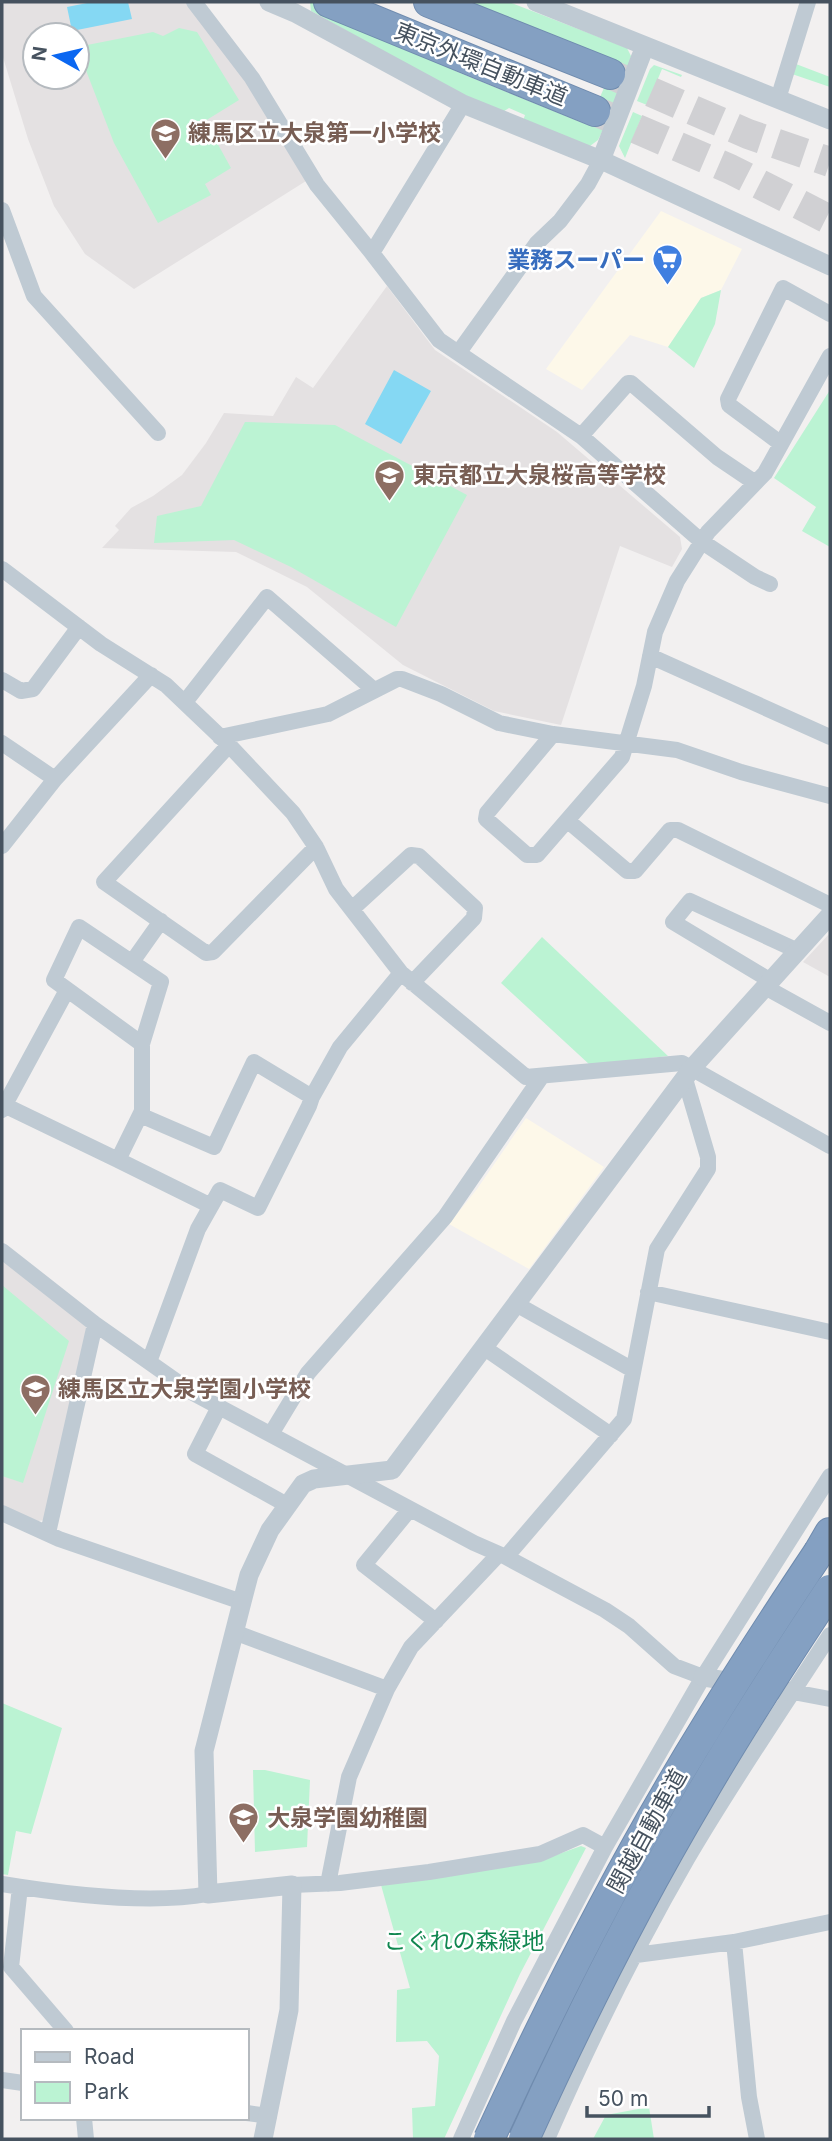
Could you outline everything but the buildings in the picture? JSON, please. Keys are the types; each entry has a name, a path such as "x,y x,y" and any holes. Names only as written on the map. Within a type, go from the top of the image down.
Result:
{"highway":[{"name":"東京外環自動車道","path":"329,2 595,111"},
{"name":"東京外環自動車道","path":"429,2 610,74"},
{"name":"関越自動車道","path":"489,2139 567,1975 655,1814 712,1717 827,1540"},
{"name":"関越自動車道","path":"524,2139 571,2035 674,1842 744,1723 830,1590"}],"street":[{"path":"194,2 252,78 317,186 439,341 581,436 701,541 770,584"},
{"path":"269,2 298,7 463,104 601,160 830,266"},
{"path":"536,2 558,6 645,46 830,120"},
{"path":"778,99 808,2"},
{"path":"459,352 537,243 560,221 588,184 601,160 645,46"},
{"path":"372,253 463,104"},
{"path":"2,213 34,296 158,433"},
{"path":"780,443 729,405 728,399 783,288 830,314"},
{"path":"553,734 486,813 486,819 527,855 537,855 622,757 628,743 655,632 669,599 701,541 765,473 830,357"},
{"path":"581,436 628,383 631,383 717,457 754,482"},
{"path":"2,569 79,628 166,685 225,741 262,777 293,813 316,847 336,889 407,978 526,1077 682,1063 689,1073 708,1157 708,1169 657,1249 624,1419 502,1555 411,1647 387,1689 349,1777 334,1883"},
{"path":"184,702 267,597 374,690"},
{"path":"2,680 21,691 33,689 79,628"},
{"path":"650,656 830,737"},
{"path":"2,846 55,779 151,675"},
{"path":"316,847 213,952 206,953 104,883 225,741 328,714 397,679 441,694 499,723 553,734 677,750 741,772 830,796"},
{"path":"2,743 55,779"},
{"path":"568,821 628,871 635,871 670,830 678,830 830,905"},
{"path":"149,1362 186,1259 220,1190 258,1208 312,1097 340,1047 407,978 474,918 475,908 419,856 411,855 352,909"},
{"path":"798,951 690,901 673,922 830,1023"},
{"path":"377,1490 689,1073 830,915"},
{"path":"132,962 161,921"},
{"path":"118,1160 141,1115 142,1044 161,982 79,928 54,980 142,1044"},
{"path":"67,990 3,1108 211,1206"},
{"path":"141,1115 214,1147 254,1062 312,1097"},
{"path":"689,1073 704,1077 830,1146"},
{"path":"271,1434 307,1373 445,1217 542,1076"},
{"path":"2,1251 95,1324 193,1393 605,1609 629,1626 674,1666 703,1677 830,1699"},
{"path":"648,1292 830,1332"},
{"path":"516,1304 634,1370"},
{"path":"48,1533 95,1324"},
{"path":"483,1347 611,1435"},
{"path":"219,1407 195,1454 287,1505"},
{"path":"208,1894 204,1751 234,1632 249,1575 270,1530 320,1460"},
{"path":"303,1484 314,1479 392,1469"},
{"path":"461,2139 514,2021 605,1847 703,1677 830,1476"},
{"path":"410,1509 365,1565 436,1621"},
{"path":"2,1513 48,1533 242,1602"},
{"path":"234,1632 387,1689"},
{"path":"547,2139 635,1955 686,1861 731,1786 830,1635"},
{"path":"2,1884 70,1894 163,1898 429,1872 540,1854 583,1835 605,1847"},
{"path":"263,2139 289,2010 292,1885"},
{"path":"20,1887 11,1967 64,2029"},
{"path":"635,1955 734,1942 830,1922"},
{"path":"734,1942 749,2097 757,2139"},
{"path":"2,2080 21,2083"},
{"path":"248,2113 268,2116"},
{"path":"84,2120 86,2139"}],"shaded area":[{"name":"練馬区立大泉第一小学校","path":"2,2 186,2 247,83 306,181 134,289 85,254 54,206 28,139 2,54"},
{"path":"661,211 742,249 721,290 701,298 668,347 630,335 582,390 546,369"},
{"name":"東京都立大泉桜高等学校","path":"387,286 435,350 557,432 680,537 682,549 672,567 620,546 561,725 494,711 403,665 307,587 236,552 102,548 119,530 115,526 131,508 182,475 224,413 273,416 296,377 313,388"},
{"path":"830,933 830,977 803,962"},
{"path":"526,1118 604,1167 529,1269 449,1224"},
{"name":"練馬区立大泉学園小学校","path":"2,1260 87,1325 45,1520 38,1521 2,1507"}],"green space":[{"path":"310,2 321,2 319,8 458,72 588,125 616,60 468,2 509,2 627,48 631,56 630,63 601,134 590,146 523,121 525,115 509,108 501,113 465,97 311,11"},
{"path":"179,28 197,32 239,100 205,121 231,168 205,184 211,195 158,223 114,143 91,83 91,44 153,32 163,36"},
{"path":"796,64 830,77 830,87 792,74"},
{"path":"654,65 682,75 681,77 662,69 647,105 637,101"},
{"path":"633,112 642,116 625,158 619,146"},
{"path":"721,290 715,324 694,368 668,347 701,298"},
{"path":"830,390 830,547 802,531 816,507 774,478"},
{"path":"245,422 335,425 467,495 396,627 291,567 234,540 154,543 157,516 201,506"},
{"path":"542,937 668,1056 590,1065 501,983"},
{"path":"2,1285 69,1341 23,1483 2,1476"},
{"path":"2,1703 62,1728 31,1834 16,1831 8,1875 2,1874"},
{"path":"253,1770 310,1780 307,1847 255,1852"},
{"name":"こぐれの森緑地","path":"581,1846 586,1848 520,1974 444,2139 413,2139 412,2108 435,2106 439,2056 427,2041 396,2042 397,1990 410,1988 381,1885 542,1860"},
{"path":"649,2107 654,2139 593,2139 606,2115"}],"water":[{"path":"92,2 128,2 132,19 91,27 91,21 70,21 67,7"},
{"path":"394,370 431,391 401,444 365,424"}],"tunnel":[{"path":"610,74 748,134 830,162"},
{"path":"595,111 730,169 830,220"}],"place":[{"name":"練馬区立大泉第一小学校","path":"165,160"},
{"name":"業務スーパー","path":"668,287"},
{"name":"東京都立大泉桜高等学校","path":"390,502"},
{"name":"練馬区立大泉学園小学校","path":"35,1416"},
{"name":"大泉学園幼稚園","path":"244,1845"}]}
